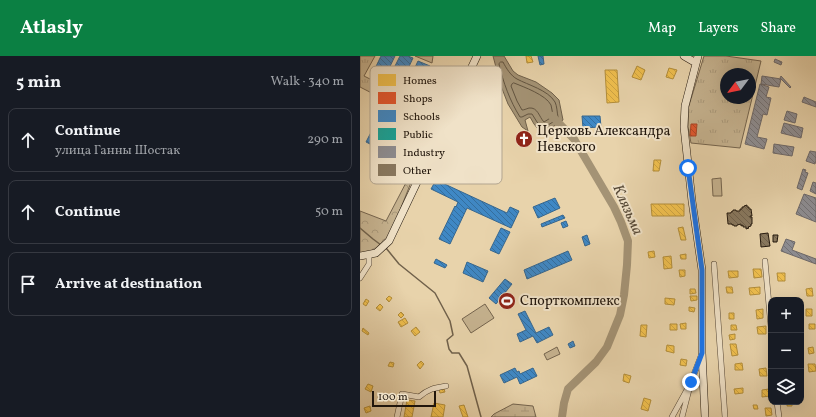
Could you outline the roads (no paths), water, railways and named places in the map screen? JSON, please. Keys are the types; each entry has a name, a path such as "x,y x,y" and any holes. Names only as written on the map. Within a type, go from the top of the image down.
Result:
{"main road":[{"path":"471,66 476,56"},
{"path":"684,56 697,59 685,106 684,126 692,200 702,270 702,353 705,417"},
{"path":"360,256 376,253 385,245 414,184"}],"street":[{"path":"360,278 369,264 369,255"},
{"path":"765,261 768,297"},
{"path":"714,264 725,417"},
{"path":"682,417 691,382 702,353"},
{"path":"672,417 691,382"},
{"path":"397,417 402,394 419,397 423,393 434,388 446,386"},
{"path":"777,405 779,417"}],"water":[{"path":"493,56 504,56 513,71 518,75 536,82 552,93 559,100 563,120 542,134 530,117 525,120 528,131 522,127 508,104 502,89 502,66 496,66"}],"waterway":[{"name":"Клязьма","path":"552,116 574,139 614,207 628,241 624,295 620,315 607,347 596,362 568,389 562,417"},
{"path":"360,228 381,245"},
{"path":"386,248 399,264 435,293 450,321 453,335 447,340 449,349 452,353 459,353 467,366 481,417"}],"place":[{"name":"Церковь Александра Невского","path":"524,139"},
{"name":"Спорткомплекс","path":"507,301"}]}
